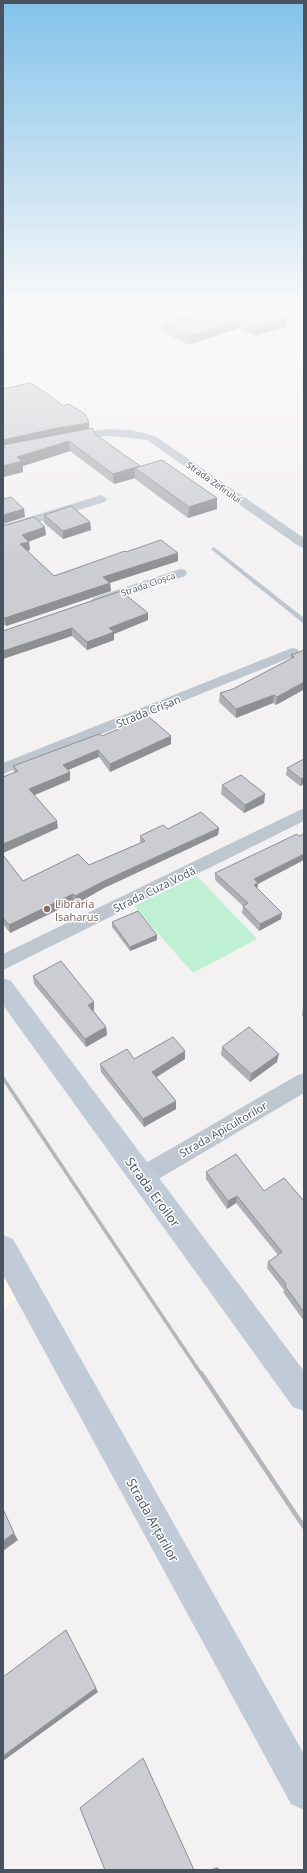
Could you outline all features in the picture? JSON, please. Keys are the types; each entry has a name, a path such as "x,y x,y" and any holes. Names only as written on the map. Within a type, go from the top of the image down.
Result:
{"street":[{"name":"Strada Zefirului","path":"61,438 119,432 151,438 304,544"},
{"path":"3,529 101,499"},
{"name":"Strada Cloșca","path":"84,606 180,573"},
{"name":"Strada Crișan","path":"3,769 292,652"},
{"name":"Strada Cuza Vodă","path":"3,963 304,814"},
{"name":"Strada Eroilor","path":"3,987 304,1396"},
{"name":"Strada Apicultorilor","path":"142,1177 304,1082"},
{"name":"Strada Arțarilor","path":"3,1248 304,1791"}],"lane":[{"path":"214,549 304,622"}],"shaded area":[{"path":"3,1248 28,1293 3,1308"}],"green space":[{"path":"197,876 257,939 193,973 134,906"}],"building":[{"path":"3,392 45,392 63,406 69,404 85,414 89,423 57,428 3,440"},
{"path":"92,428 95,434 140,466 113,474 69,441 17,457 22,461 3,466 3,445"},
{"path":"162,460 217,498 189,507 135,468"},
{"path":"11,497 24,509 3,515 3,499"},
{"path":"71,506 90,522 63,531 44,515"},
{"path":"34,517 45,527 22,535 29,542 20,544 54,576 161,540 178,553 103,577 110,583 5,618 3,616 3,526"},
{"path":"121,591 148,613 109,628 114,632 87,642 72,628 3,651 3,631"},
{"path":"304,650 304,682 277,697 274,695 236,709 220,693 233,689 294,657 291,655"},
{"path":"148,716 171,736 110,764 98,750 63,765 70,772 29,789 57,821 3,844 3,777 18,771 13,766 99,734 102,736"},
{"path":"304,759 304,778 301,779 287,768"},
{"path":"241,775 265,794 245,805 222,785"},
{"path":"201,812 219,828 75,896 73,894 9,925 3,918 3,855 23,881 78,854 89,865 145,841 140,836 163,825 168,829"},
{"path":"297,834 299,836 304,834 304,854 254,879 258,883 254,885 282,913 260,924 243,906 248,903 215,873"},
{"path":"138,911 157,935 130,947 112,922"},
{"path":"61,961 94,1002 88,1005 106,1027 85,1039 33,976"},
{"path":"249,1027 279,1054 251,1074 222,1047"},
{"path":"173,1037 185,1051 152,1072 176,1101 143,1119 100,1064 127,1049 134,1059"},
{"path":"236,1154 264,1191 284,1178 304,1201 304,1312 285,1286 286,1284 268,1262 282,1252 237,1196 228,1201 206,1172"},
{"path":"3,1509 14,1533 3,1541"},
{"path":"66,1630 96,1688 3,1756 3,1677"},
{"path":"143,1758 194,1870 105,1870 80,1808"}],"railway":[{"path":"3,1078 201,1374"},
{"path":"201,1373 304,1527"}],"place":[{"name":"Librăria Isaharus","path":"47,909"}]}
